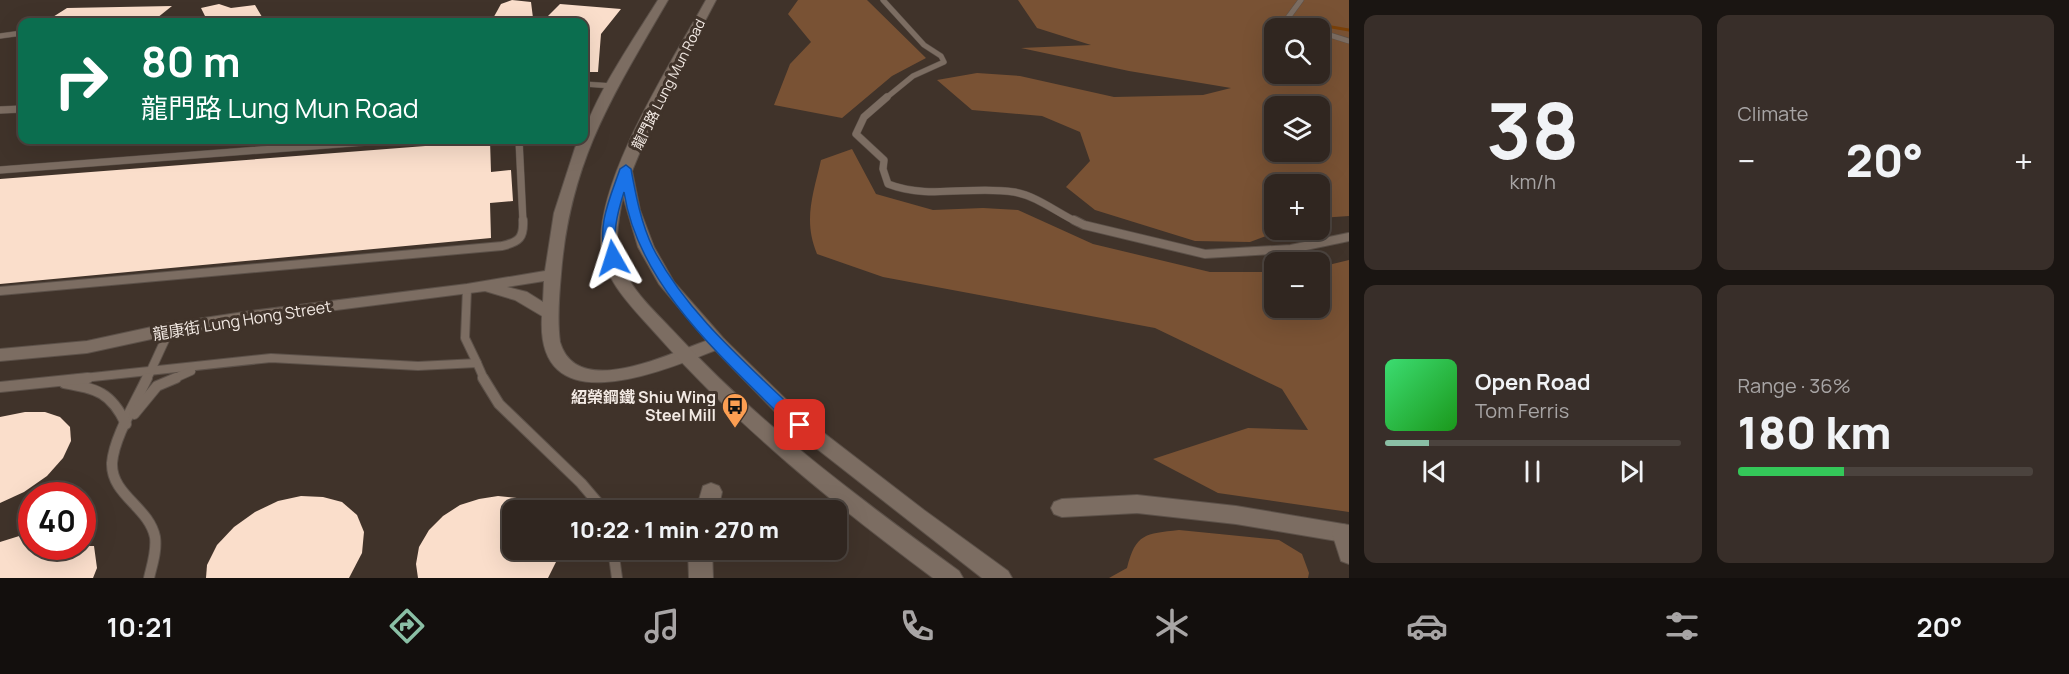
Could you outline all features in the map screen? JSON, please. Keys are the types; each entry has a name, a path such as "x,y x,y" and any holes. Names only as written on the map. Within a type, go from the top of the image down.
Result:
{"street":[{"path":"588,133 663,0"},
{"name":"龍門路 Lung Mun Road","path":"711,0 650,116 626,169 610,215 608,246 617,271 626,290 683,355 731,402 827,484 951,578"},
{"path":"584,144 574,167 560,216 552,275 550,314 552,353 561,364 574,372 592,376 611,376 630,373 718,343"},
{"name":"龍門路 Lung Mun Road","path":"626,169 633,210 646,247 667,284 718,343 800,425 1000,578"},
{"name":"龍康街 Lung Hong Street","path":"0,355 87,348 170,329 251,316 476,288 552,275"},
{"name":"龍康街 Lung Hong Street","path":"476,288 521,296 550,314"},
{"path":"1062,508 1137,504 1236,515 1347,540"},
{"path":"700,560 701,578"}],"lane":[{"path":"883,0 924,45 941,56 944,62 913,76 896,89 864,117 856,134 884,159 883,170 888,184 899,190 913,193 982,190 1012,192 1034,197 1053,206 1067,218 1084,225 1205,254 1291,249 1349,237"},
{"path":"1288,18 1301,0"},
{"path":"0,36 18,34"},
{"path":"1330,35 1349,41"},
{"path":"588,84 613,86"},
{"path":"0,110 18,109"},
{"path":"0,170 339,144"},
{"path":"0,291 502,246 513,243 520,240 524,233 519,144"},
{"path":"476,288 465,338 498,404 581,483 595,500"},
{"path":"149,578 155,549 153,528 144,514 118,488 112,471 113,454 170,329"},
{"path":"0,387 289,358 418,366 477,363"},
{"path":"126,424 157,386 182,374 233,362"},
{"path":"54,381 101,390 110,395 120,409 126,424"},
{"path":"615,560 617,578"}],"shaded area":[{"path":"798,0 867,0 926,58 892,76 842,118 774,105 790,64 811,42 788,14"},
{"path":"1018,0 1349,0 1349,216 1330,217 1330,174 1264,174 1264,237 1250,242 1195,241 1095,210 1066,187 1090,161 1080,132 1042,116 972,110 937,80 977,73 1020,76 1114,97 1203,95 1231,88 1129,71 1021,48 1091,45 1037,28"},
{"path":"852,149 876,194 933,210 983,208 1018,210 1093,244 1210,272 1264,272 1264,318 1330,318 1330,265 1349,260 1349,512 1218,493 1153,459 1248,428 1308,430 1282,389 1155,328 883,277 817,254 810,219 821,160"},
{"path":"1179,530 1279,540 1302,554 1309,573 1308,578 1109,578 1127,568 1134,548 1144,537"}],"building":[{"path":"512,0 531,2 533,18 493,18 501,4"},
{"path":"219,4 231,8 255,5 263,18 206,18 201,8"},
{"path":"560,4 621,9 601,34 598,72 588,72 588,18 546,18"},
{"path":"172,6 157,18 51,18 67,8"},
{"path":"451,144 490,144 491,172 511,170 513,201 490,203 491,238 0,284 0,179"},
{"path":"25,412 45,412 60,417 70,427 71,441 63,458 47,476 38,482 18,482 18,495 0,503 0,417"},
{"path":"301,496 323,497 342,502 357,515 364,532 362,553 349,578 206,578 207,565 217,545 234,527 255,512 278,501"},
{"path":"498,496 534,500 502,500 502,560 557,560 548,578 418,578 416,564 419,547 429,530 443,516 460,505"},
{"path":"18,536 18,560 96,560 97,568 93,578 0,578 0,542"}],"waterway":[{"path":"1330,27 1349,30"}],"place":[{"name":"紹榮鋼鐵 Shiu Wing Steel Mill","path":"735,429"}],"route":[{"path":"613,258 608,246 610,215 626,169 633,210 646,247 667,284 718,343 800,425"}]}
